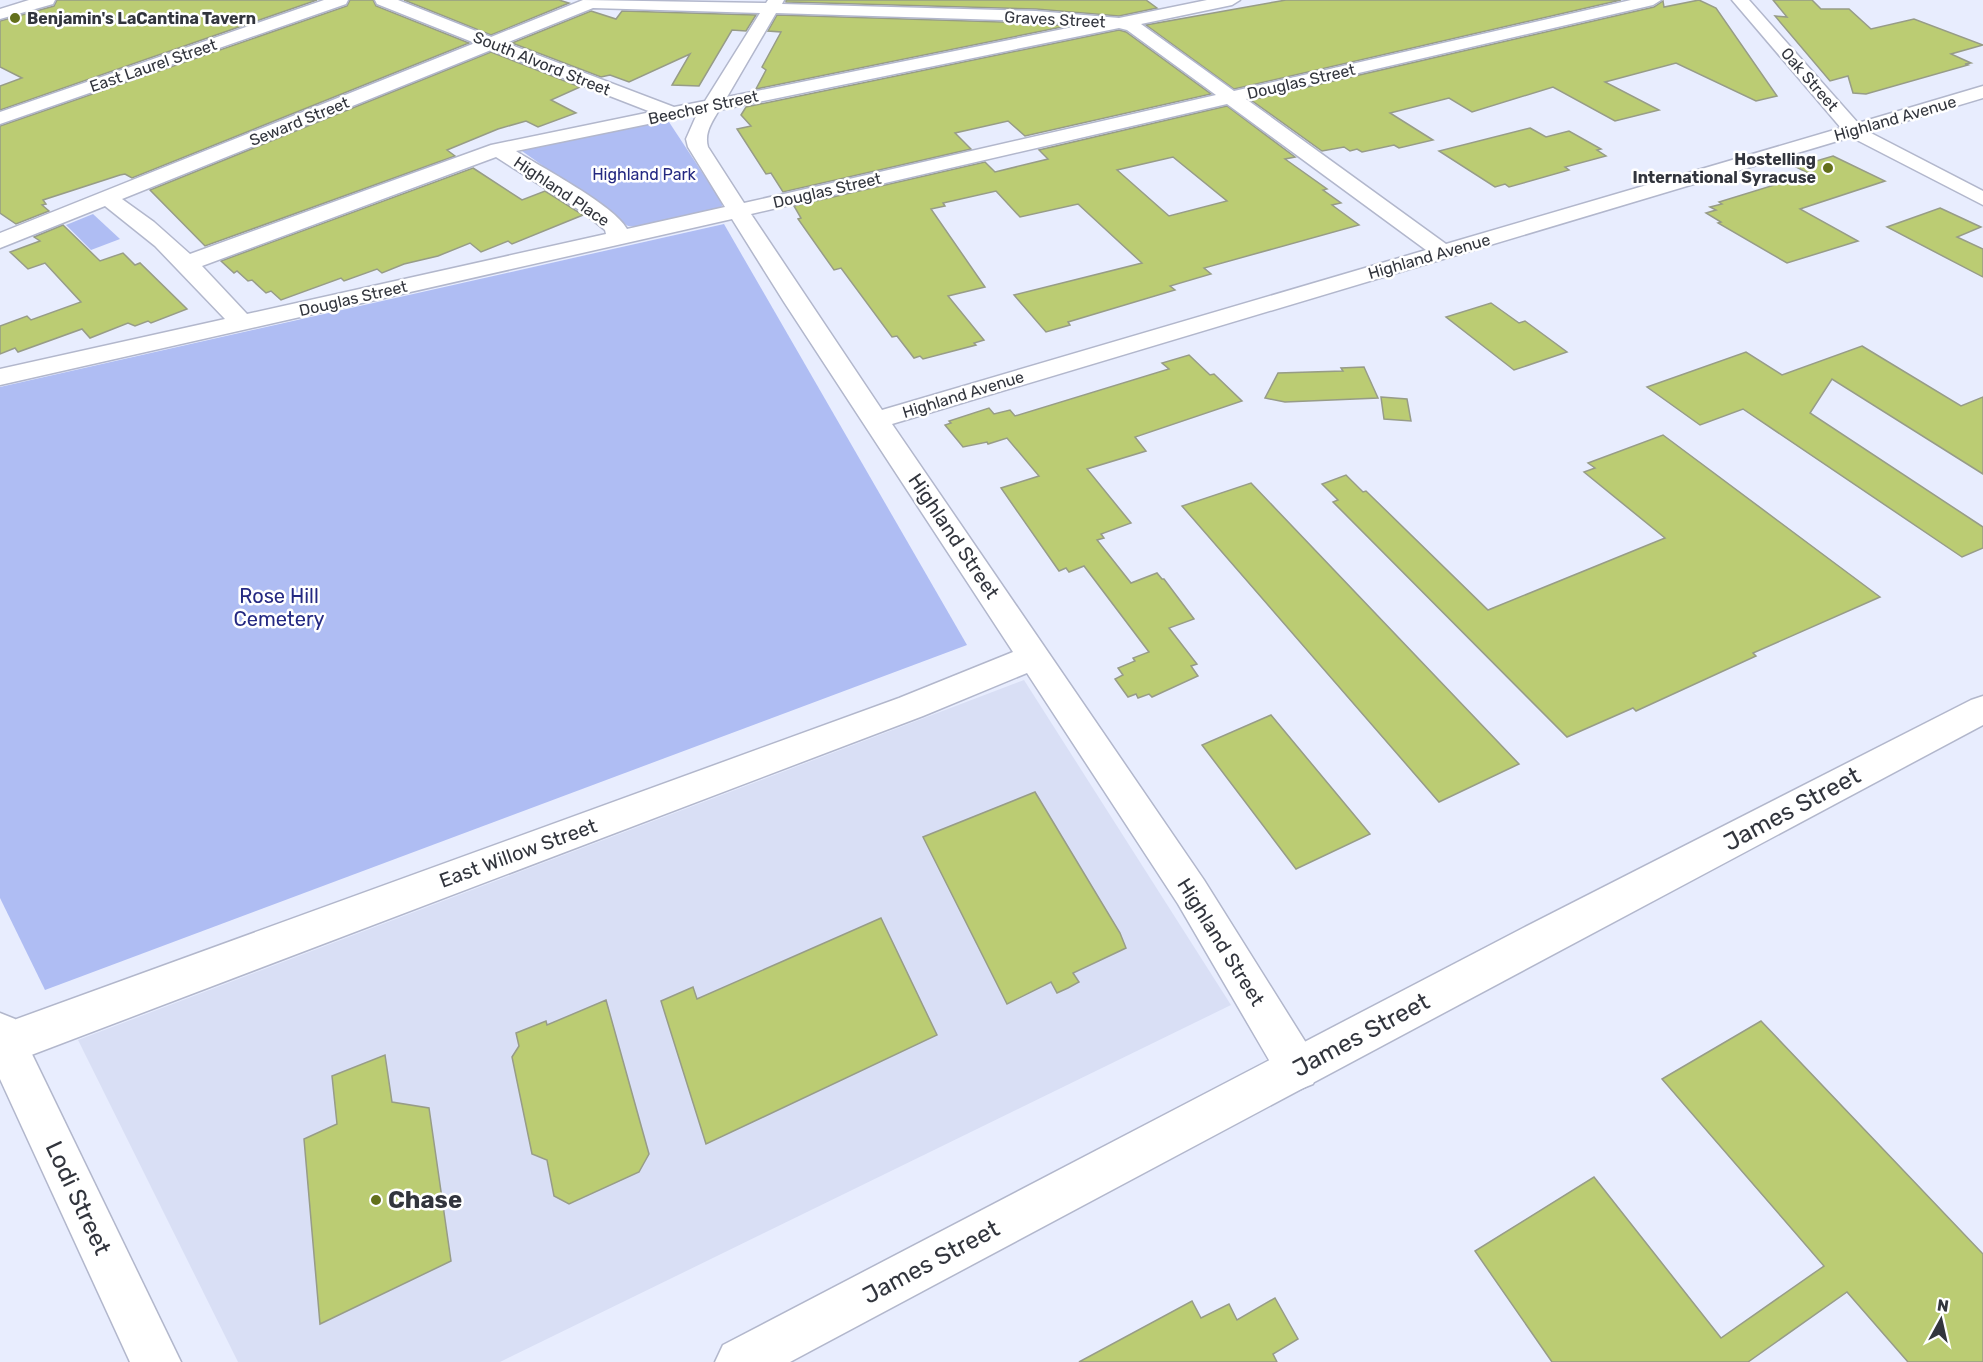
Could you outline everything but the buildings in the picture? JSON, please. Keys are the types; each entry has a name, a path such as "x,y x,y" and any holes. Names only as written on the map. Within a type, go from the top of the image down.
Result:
{"street":[{"path":"0,14 47,0"},
{"name":"East Laurel Street","path":"0,118 340,0"},
{"name":"South Alvord Street","path":"383,0 673,114"},
{"name":"Beecher Street","path":"188,263 498,149 673,114 707,114 1119,22 1232,0"},
{"name":"Douglas Street","path":"0,377 738,211 1653,0"},
{"name":"Oak Street","path":"1740,0 1854,130 1886,151 1983,199"},
{"name":"Seward Street","path":"0,241 596,2"},
{"name":"Graves Street","path":"596,2 773,5 1036,16 1119,22 1133,26 1443,252"},
{"path":"707,114 773,5"},
{"name":"Highland Avenue","path":"876,420 1983,92"},
{"name":"Highland Street","path":"707,114 696,139 698,147 796,303 1191,892 1298,1069"},
{"name":"Highland Place","path":"498,149 592,208 615,227 619,238"},
{"path":"108,199 138,219 188,263 242,323"},
{"name":"East Willow Street","path":"2,1041 911,707 1034,657"},
{"name":"James Street","path":"740,1362 1537,941 1983,709"},
{"name":"Lodi Street","path":"2,1041 156,1362"}],"shaded area":[{"path":"1024,680 1231,1005 500,1362 238,1362 78,1040"}],"green space":[{"name":"Highland Park","path":"663,120 669,122 723,204 720,209 637,227 628,226 522,151 522,148"},
{"path":"93,214 120,239 91,250 66,225"},
{"name":"Rose Hill Cemetery","path":"724,224 967,645 45,990 0,898 0,387"}],"place":[{"name":"Benjamin's LaCantina Tavern","path":"15,18"},
{"name":"Hostelling International Syracuse","path":"1828,168"},
{"name":"Chase","path":"376,1200"}]}
